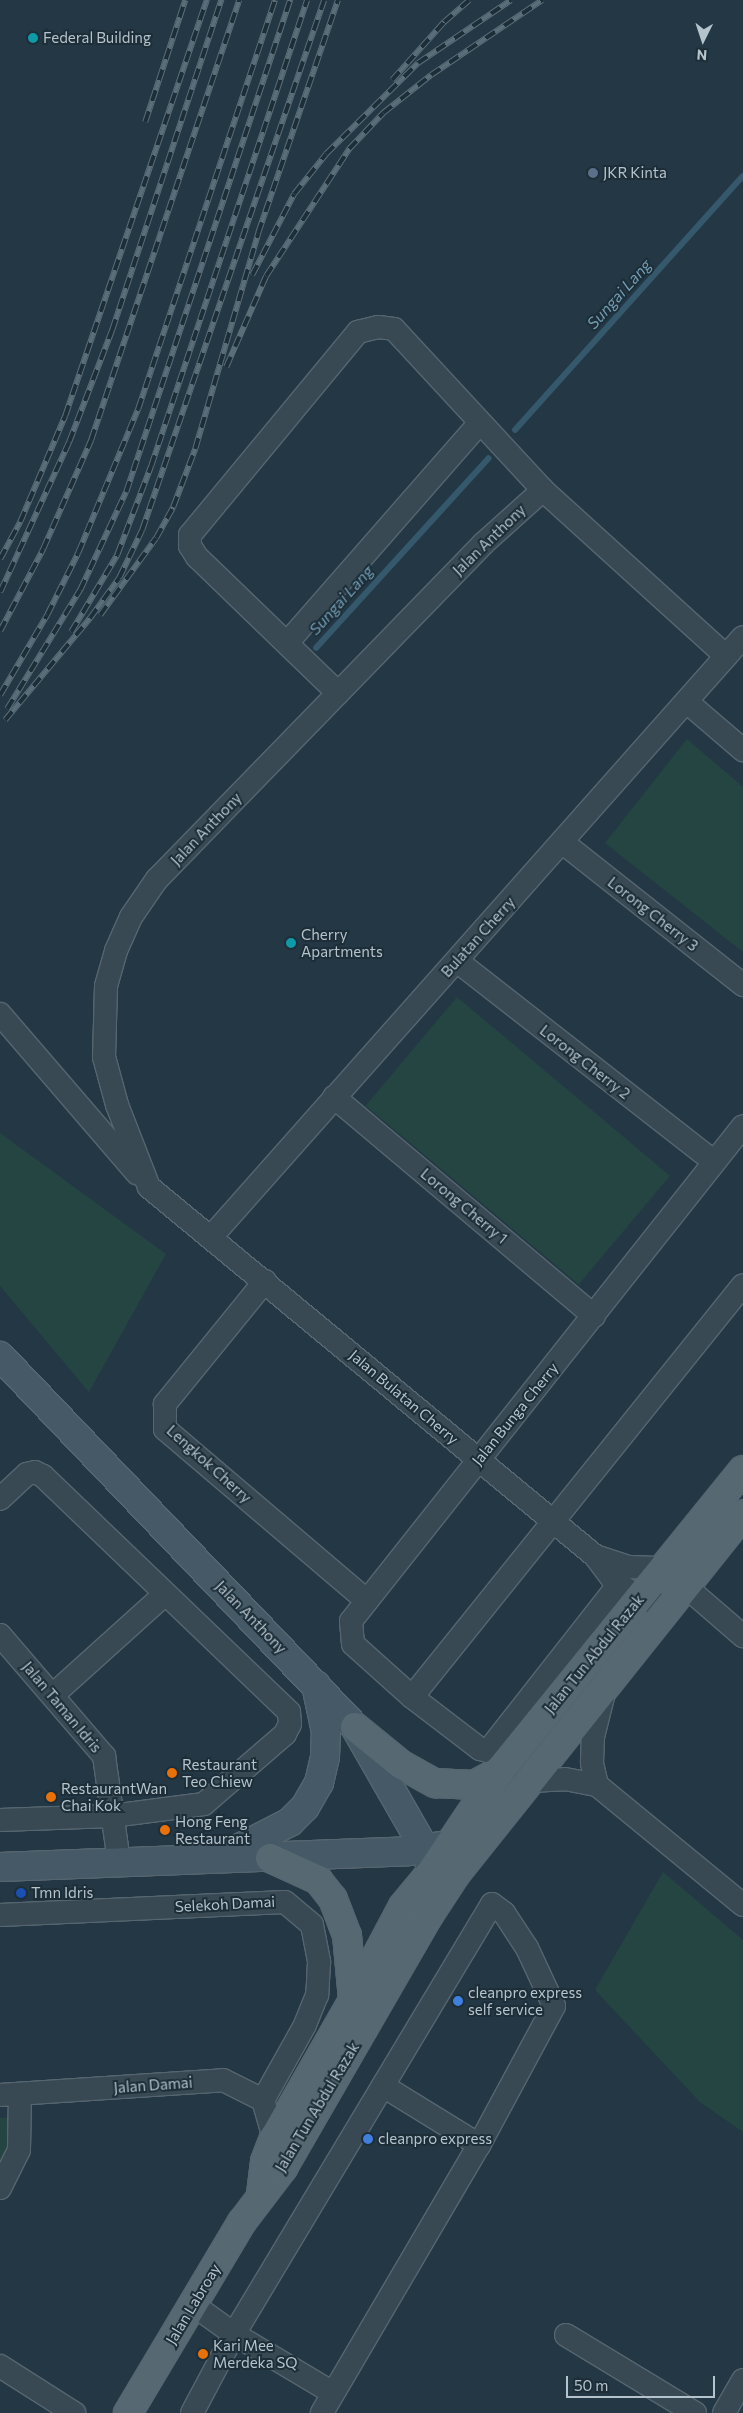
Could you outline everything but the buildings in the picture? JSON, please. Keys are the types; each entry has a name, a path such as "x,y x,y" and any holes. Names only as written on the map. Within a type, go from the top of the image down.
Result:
{"main road":[{"name":"Jalan Anthony","path":"0,1356 355,1727 429,1860"},
{"name":"Jalan Tun Abdul Razak","path":"452,1843 499,1771 629,1591 664,1568 743,1470"},
{"name":"Jalan Tun Abdul Razak","path":"260,2196 283,2168 428,1917 456,1874 743,1514"},
{"path":"223,1856 290,1822 310,1799 318,1783 325,1757 326,1732 316,1685"},
{"path":"355,1727 402,1765 435,1783 474,1785 499,1771"},
{"name":"Jalan Tun Abdul Razak","path":"260,2196 265,2161 274,2138 353,2000 429,1860 452,1843 483,1826 510,1794 530,1781"},
{"path":"0,1867 223,1856 429,1860 428,1917"},
{"path":"270,1858 318,1880 333,1899 347,1934 353,2000"},
{"name":"Jalan Labroay","path":"128,2413 192,2304 260,2196"}],"street":[{"path":"338,693 288,642 197,557 190,546 190,535 358,332 378,327 394,329 479,424 543,490 726,656"},
{"path":"288,642 479,424"},
{"name":"Jalan Anthony","path":"149,1187 117,1105 104,1057 106,986 116,951 131,918 157,879 484,543 543,490"},
{"name":"Bulatan Cherry","path":"212,1236 743,637"},
{"path":"687,702 743,750"},
{"name":"Lorong Cherry 3","path":"562,842 743,985"},
{"name":"Lorong Cherry 2","path":"457,961 714,1162"},
{"path":"0,1014 149,1187 212,1236"},
{"name":"Lorong Cherry 1","path":"334,1097 594,1316"},
{"name":"Jalan Bunga Cherry","path":"629,1591 488,1751 480,1749 412,1697 353,1644 351,1621 743,1126"},
{"name":"Jalan Bulatan Cherry","path":"212,1236 595,1556 629,1591 668,1608"},
{"name":"Lengkok Cherry","path":"264,1280 165,1404 162,1417 165,1428 367,1601"},
{"path":"412,1697 743,1285"},
{"path":"0,1499 27,1474 35,1472 44,1476 288,1712 290,1724 285,1734 204,1804 112,1816 0,1820"},
{"path":"595,1556 628,1567 664,1568"},
{"path":"685,1586 743,1636"},
{"path":"54,1694 165,1594"},
{"name":"Jalan Taman Idris","path":"0,1635 54,1694 104,1756 119,1861"},
{"path":"597,1786 592,1763 593,1737 606,1684"},
{"path":"530,1781 565,1779 597,1786 743,1905"},
{"name":"Selekoh Damai","path":"0,1915 285,1902 312,1925 319,1962 317,1994 305,2025 263,2100"},
{"path":"192,2413 234,2334 492,1904 504,1913 527,1948 554,2006 479,2145 322,2413"},
{"name":"Jalan Damai","path":"10,2095 224,2080 263,2100"},
{"path":"383,2086 479,2145"},
{"path":"0,2188 22,2141 10,2095"},
{"path":"263,2100 274,2138"},
{"path":"192,2304 234,2334 333,2393"},
{"path":"566,2335 695,2413"},
{"path":"0,2366 74,2413"},
{"path":"724,2413 742,2383"}],"green space":[{"path":"687,739 743,787 743,952 605,843"},
{"path":"457,997 670,1176 579,1284 366,1106"},
{"path":"0,1133 166,1254 89,1392 0,1286"},
{"path":"663,1872 743,1940 743,2132 700,2102 595,1990"},
{"path":"33,2116 20,2153 0,2181 0,2118"}],"waterway":[{"name":"Sungai Lang","path":"515,430 743,176"},
{"name":"Sungai Lang","path":"316,648 488,459"}],"railway":[{"path":"145,122 185,0"},
{"path":"0,559 20,522 65,416 207,0"},
{"path":"0,592 69,442 112,330 221,0"},
{"path":"0,631 43,549 91,440 239,0"},
{"path":"0,695 47,615 78,553 138,409 275,0"},
{"path":"7,709 80,590 126,492 290,0"},
{"path":"71,632 117,555 151,466 307,0"},
{"path":"5,720 90,618 119,578 142,530 324,0"},
{"path":"100,615 156,538 173,507 195,449 258,233 338,0"},
{"path":"392,80 444,22 469,0"},
{"path":"252,275 294,194 326,154 418,63 511,0"},
{"path":"226,367 266,276 349,149 383,113 431,75 542,0"}],"place":[{"name":"Federal Building","path":"33,38"},
{"name":"JKR Kinta","path":"593,173"},
{"name":"Cherry Apartments","path":"291,943"},
{"name":"Restaurant Teo Chiew","path":"172,1773"},
{"name":"RestaurantWan Chai Kok","path":"51,1797"},
{"name":"Hong Feng Restaurant","path":"165,1830"},
{"name":"Tmn Idris","path":"21,1893"},
{"name":"cleanpro express self service","path":"458,2001"},
{"name":"cleanpro express","path":"368,2139"},
{"name":"Kari Mee Merdeka SQ","path":"203,2354"}]}
